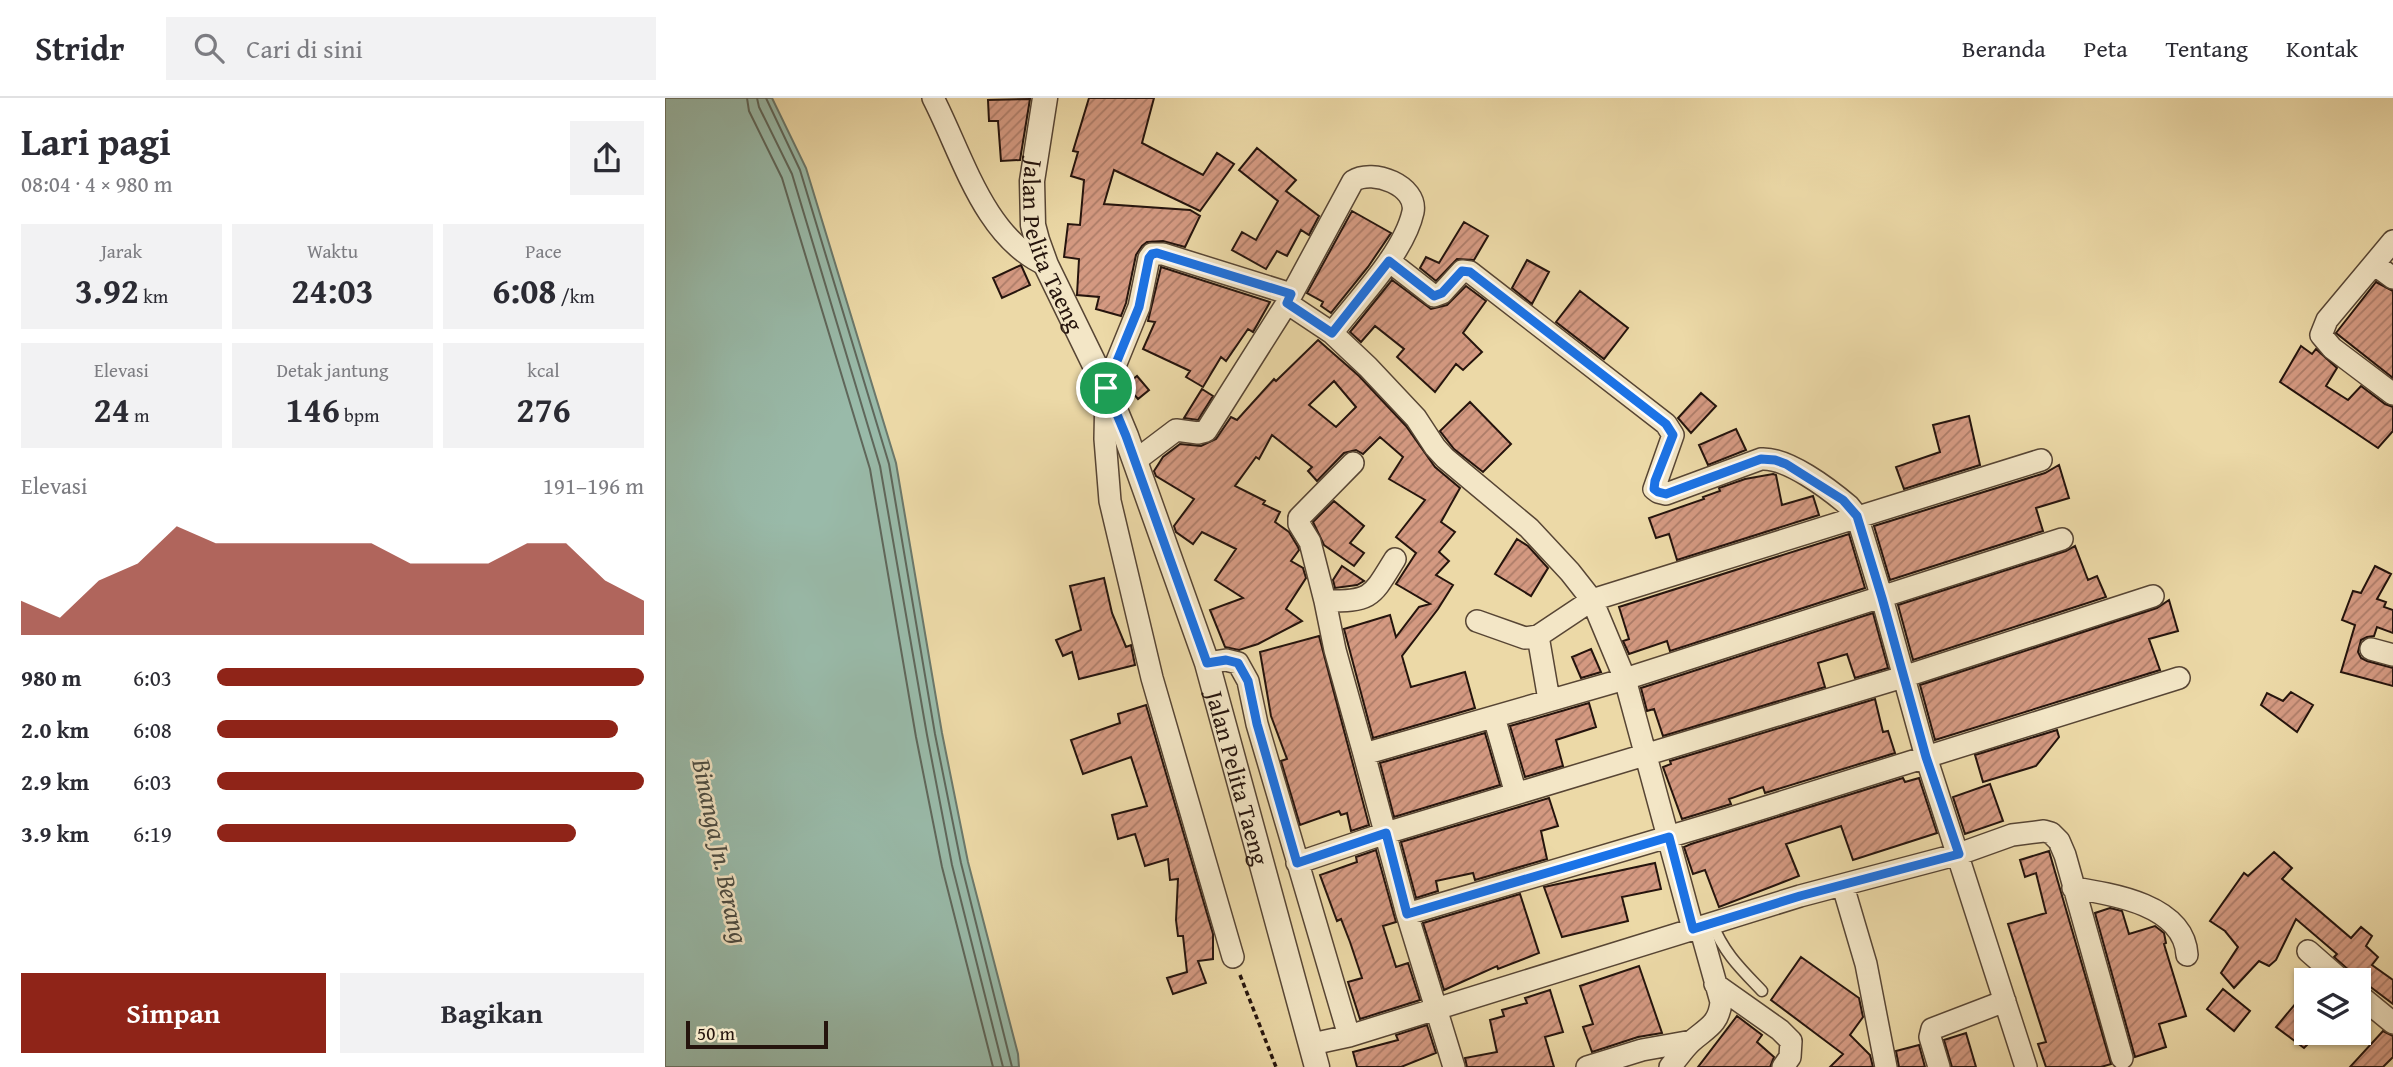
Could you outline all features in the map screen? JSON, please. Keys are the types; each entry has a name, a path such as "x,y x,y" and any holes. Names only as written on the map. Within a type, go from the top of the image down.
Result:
{"street":[{"path":"933,98 971,181 1005,235 1030,258 1046,265"},
{"name":"Jalan Pelita Taeng","path":"1045,98 1032,181 1033,225 1046,265 1106,388 1207,663 1314,1056"},
{"path":"1135,461 1176,430 1198,433 1206,431 1289,298 1353,181 1367,175 1387,179 1410,195 1413,205 1406,233 1389,261 1332,333"},
{"path":"2393,241 2327,320 2321,335 2332,348 2393,394"},
{"path":"1233,957 1152,678 1110,501 1105,439 1106,388 1139,307 1152,254 1163,254 1289,298 1332,333 1416,418 1445,458 1529,528 1592,600 1625,679 1669,837 1702,926 1721,1002 1719,1016 1713,1026 1692,1041 1670,1067"},
{"path":"1389,261 1434,296 1442,293 1462,271 1470,272 1666,424 1673,435 1655,481 1654,489 1658,492 1666,494 1761,459 1768,459 1786,464 1843,500 1857,516 1926,757 2026,1067"},
{"path":"2374,264 2393,278"},
{"path":"1478,621 1525,638 1538,636 1592,600 2041,460"},
{"path":"1353,463 1299,518 1299,524 1310,542 1335,650 1407,914 1454,1067"},
{"path":"1364,754 1625,679 2061,539"},
{"path":"1325,601 1357,601 1367,597 1377,589 1395,559"},
{"path":"1297,863 1386,833 1903,677 2153,596"},
{"path":"1538,636 1549,700"},
{"path":"2371,649 2393,655"},
{"path":"1207,663 1226,660 1238,663 1244,672 1349,1036"},
{"path":"1407,914 1669,837 2179,678"},
{"path":"1494,717 1516,794"},
{"path":"1314,1056 1349,1036 1702,926 1800,896 1959,854 2012,835 2044,831 2051,833 2059,841 2065,855 2122,1058"},
{"path":"1843,886 1866,964 1886,1067"},
{"path":"2073,888 2127,900 2162,915 2173,923 2181,934 2186,943 2187,955"},
{"path":"2308,951 2327,968"},
{"path":"1716,984 1780,1030 1791,1041 1790,1057 1783,1067"},
{"path":"1939,1067 1930,1037 1932,1029 2005,1001"},
{"path":"2371,1005 2393,1023"},
{"path":"1587,1067 1642,1050 1692,1041"}],"lane":[{"path":"1702,926 1762,990"}],"path":[{"path":"1233,957 1276,1067"}],"water":[{"name":"Binanga Jn. Berang","path":"665,98 772,98 806,168 896,463 942,733 968,862 1018,1054 1019,1067 665,1067"}],"building":[{"path":"1089,98 1154,98 1142,143 1203,175 1217,153 1234,164 1200,211 1114,170 1104,204 1190,210 1200,216 1185,247 1163,241 1147,242 1142,246 1136,255 1121,316 1096,309 1099,297 1077,295 1079,259 1064,257 1068,224 1080,225 1084,180 1071,176 1078,152 1073,151"},
{"path":"1030,99 1020,160 1001,161 998,121 989,121 988,100"},
{"path":"1257,148 1296,180 1286,191 1319,216 1309,235 1301,230 1287,256 1277,251 1266,269 1232,250 1242,232 1256,240 1278,201 1239,170"},
{"path":"1352,211 1391,233 1331,313 1321,306 1323,302 1307,293"},
{"path":"1464,222 1488,236 1474,260 1457,259 1436,281 1420,268 1426,257 1439,263"},
{"path":"1527,260 1549,272 1532,304 1512,288"},
{"path":"1021,265 1030,285 1002,298 993,278"},
{"path":"1161,267 1270,302 1253,332 1248,329 1226,361 1221,357 1203,387 1186,377 1190,371 1143,349 1155,322 1148,321"},
{"path":"1392,280 1431,309 1447,305 1466,286 1486,301 1463,333 1482,352 1463,370 1456,364 1435,392 1397,357 1404,349 1375,326 1361,342 1350,332"},
{"path":"2376,282 2393,291 2393,378 2336,333"},
{"path":"1580,291 1628,328 1604,359 1556,322"},
{"path":"1318,340 1359,376 1406,426 1435,467 1460,488 1441,522 1455,532 1439,552 1449,561 1436,575 1453,585 1402,656 1411,687 1465,672 1475,708 1373,738 1344,629 1390,615 1396,637 1419,607 1430,604 1396,584 1416,553 1396,537 1425,500 1389,479 1403,457 1380,437 1363,454 1356,450 1344,453 1317,481 1308,471 1312,467 1272,435 1259,459 1256,457 1235,486 1280,512 1275,522 1289,532 1298,547 1299,550 1291,561 1303,568 1306,578 1286,609 1302,621 1258,644 1239,650 1225,647 1210,610 1243,598 1215,580 1236,549 1202,532 1193,544 1176,532 1174,526 1194,499 1156,476 1154,471 1163,457 1180,444 1201,446 1216,439 1231,417 1237,420 1274,379 1276,381","holes":["1334,381 1356,407 1336,427 1309,405"]},
{"path":"2301,346 2312,354 2316,349 2337,368 2326,386 2348,400 2361,386 2393,407 2393,431 2378,448 2280,382"},
{"path":"1137,376 1149,390 1138,399 1126,385"},
{"path":"1202,389 1213,396 1198,420 1184,418"},
{"path":"1701,393 1716,406 1691,433 1678,418"},
{"path":"1470,402 1511,444 1483,472 1454,449 1440,431"},
{"path":"1969,416 1980,465 1904,489 1896,467 1940,452 1933,425"},
{"path":"1736,429 1746,450 1708,465 1699,445"},
{"path":"2059,465 2069,498 2036,508 2043,531 1890,580 1874,526 2045,473"},
{"path":"1776,475 1782,505 1813,496 1819,515 1677,560 1669,534 1656,538 1649,518 1704,499 1703,497 1720,491 1719,488 1745,479"},
{"path":"1334,501 1364,526 1350,543 1364,553 1354,566 1324,545 1313,522"},
{"path":"1849,534 1865,588 1670,651 1667,641 1629,654 1623,641 1629,639 1619,607"},
{"path":"1517,539 1528,546 1548,568 1531,596 1495,574"},
{"path":"2075,546 2088,580 2097,576 2106,597 1913,660 1898,605"},
{"path":"1342,566 1364,581 1357,585 1335,588 1333,580"},
{"path":"2375,566 2391,574 2377,599 2386,602 2384,607 2393,610 2393,633 2377,627 2374,636 2361,640 2358,652 2361,658 2367,661 2393,668 2393,686 2341,672 2355,625 2342,620 2353,591 2361,593"},
{"path":"1104,578 1112,613 1126,647 1131,645 1135,665 1079,679 1072,652 1063,656 1056,640 1081,630 1070,586"},
{"path":"2169,600 2178,631 2149,639 2160,670 1935,740 1920,685 2157,608"},
{"path":"1873,613 1888,668 1855,678 1847,654 1818,663 1825,687 1663,736 1654,709 1647,711 1641,688"},
{"path":"1319,636 1369,825 1351,831 1347,813 1341,815 1339,811 1300,825 1281,761 1287,759 1271,716 1260,652"},
{"path":"1591,649 1601,672 1581,678 1572,657"},
{"path":"2291,692 2313,705 2297,732 2261,705 2267,693 2283,701"},
{"path":"1875,699 1883,732 1888,731 1895,753 1765,793 1763,787 1729,799 1731,804 1682,819 1663,767 1671,764 1670,761"},
{"path":"1589,703 1596,727 1556,740 1563,766 1525,777 1510,726"},
{"path":"1146,705 1213,934 1213,959 1198,961 1206,983 1173,994 1167,978 1187,972 1183,936 1178,936 1176,920 1178,879 1170,880 1168,859 1145,866 1135,834 1118,839 1112,815 1147,806 1131,757 1083,774 1071,740 1120,723 1118,714"},
{"path":"2057,730 2059,737 2036,766 1983,782 1975,755"},
{"path":"1485,733 1500,785 1394,817 1380,763"},
{"path":"1903,778 1905,782 1919,778 1937,833 1853,860 1841,826 1786,844 1799,876 1719,907 1705,870 1693,874 1684,847"},
{"path":"1990,784 2003,821 1965,834 1953,797"},
{"path":"1549,798 1558,826 1541,831 1547,859 1475,880 1473,873 1436,881 1438,891 1416,898 1401,842"},
{"path":"1376,850 1396,922 1383,926 1396,967 1408,963 1420,1000 1360,1019 1348,982 1362,978 1341,919 1337,921 1320,875 1357,862 1356,857"},
{"path":"2049,851 2111,1064 2101,1067 2046,1067 2038,1044 2046,1042 2008,924 2046,913 2036,873 2025,877 2020,860"},
{"path":"2274,852 2292,868 2282,879 2351,938 2361,927 2372,936 2366,946 2378,957 2372,965 2393,980 2393,1004 2371,987 2371,968 2347,968 2334,957 2337,954 2296,919 2276,960 2269,966 2259,961 2234,988 2221,973 2238,947 2225,931 2210,921 2244,873 2248,876"},
{"path":"1655,863 1661,889 1622,897 1628,921 1562,937 1544,887"},
{"path":"1520,894 1539,953 1498,969 1497,966 1444,990 1423,923"},
{"path":"2110,908 2122,911 2129,934 2155,926 2164,933 2164,944 2186,1016 2159,1024 2166,1047 2135,1057 2095,913"},
{"path":"1801,957 1859,998 1863,1017 1850,1035 1870,1055 1873,1067 1830,1067 1843,1054 1771,1000"},
{"path":"1639,966 1662,1033 1638,1037 1592,1052 1583,1027 1593,1024 1580,986"},
{"path":"2223,989 2250,1011 2234,1031 2207,1009"},
{"path":"1550,990 1563,1032 1545,1037 1554,1067 1467,1067 1465,1058 1497,1052 1490,1020 1504,1016 1502,1010 1527,1003 1525,998"},
{"path":"2294,1006 2294,1040 2276,1027"},
{"path":"1737,1016 1762,1035 1757,1042 1774,1057 1770,1067 1698,1067"},
{"path":"1427,1025 1436,1053 1401,1067 1357,1067 1353,1052 1398,1040 1396,1035"},
{"path":"2383,1031 2393,1036 2393,1057 2383,1067 2350,1067 2371,1045"},
{"path":"1966,1033 1976,1067 1952,1067 1944,1040"},
{"path":"1919,1045 1925,1067 1899,1067 1896,1051"}],"route":[{"path":"1152,254 1163,254 1291,294 1287,303 1332,333 1389,261 1434,296 1442,293 1462,271 1470,272 1666,424 1673,435 1655,481 1655,491 1666,494 1761,459 1768,459 1786,464 1849,506 1857,516 1926,757 1959,854 1800,896 1693,929 1669,837 1407,914 1386,833 1297,863 1242,666 1226,660 1207,663 1126,436 1106,388 1139,307 1152,254"}]}
